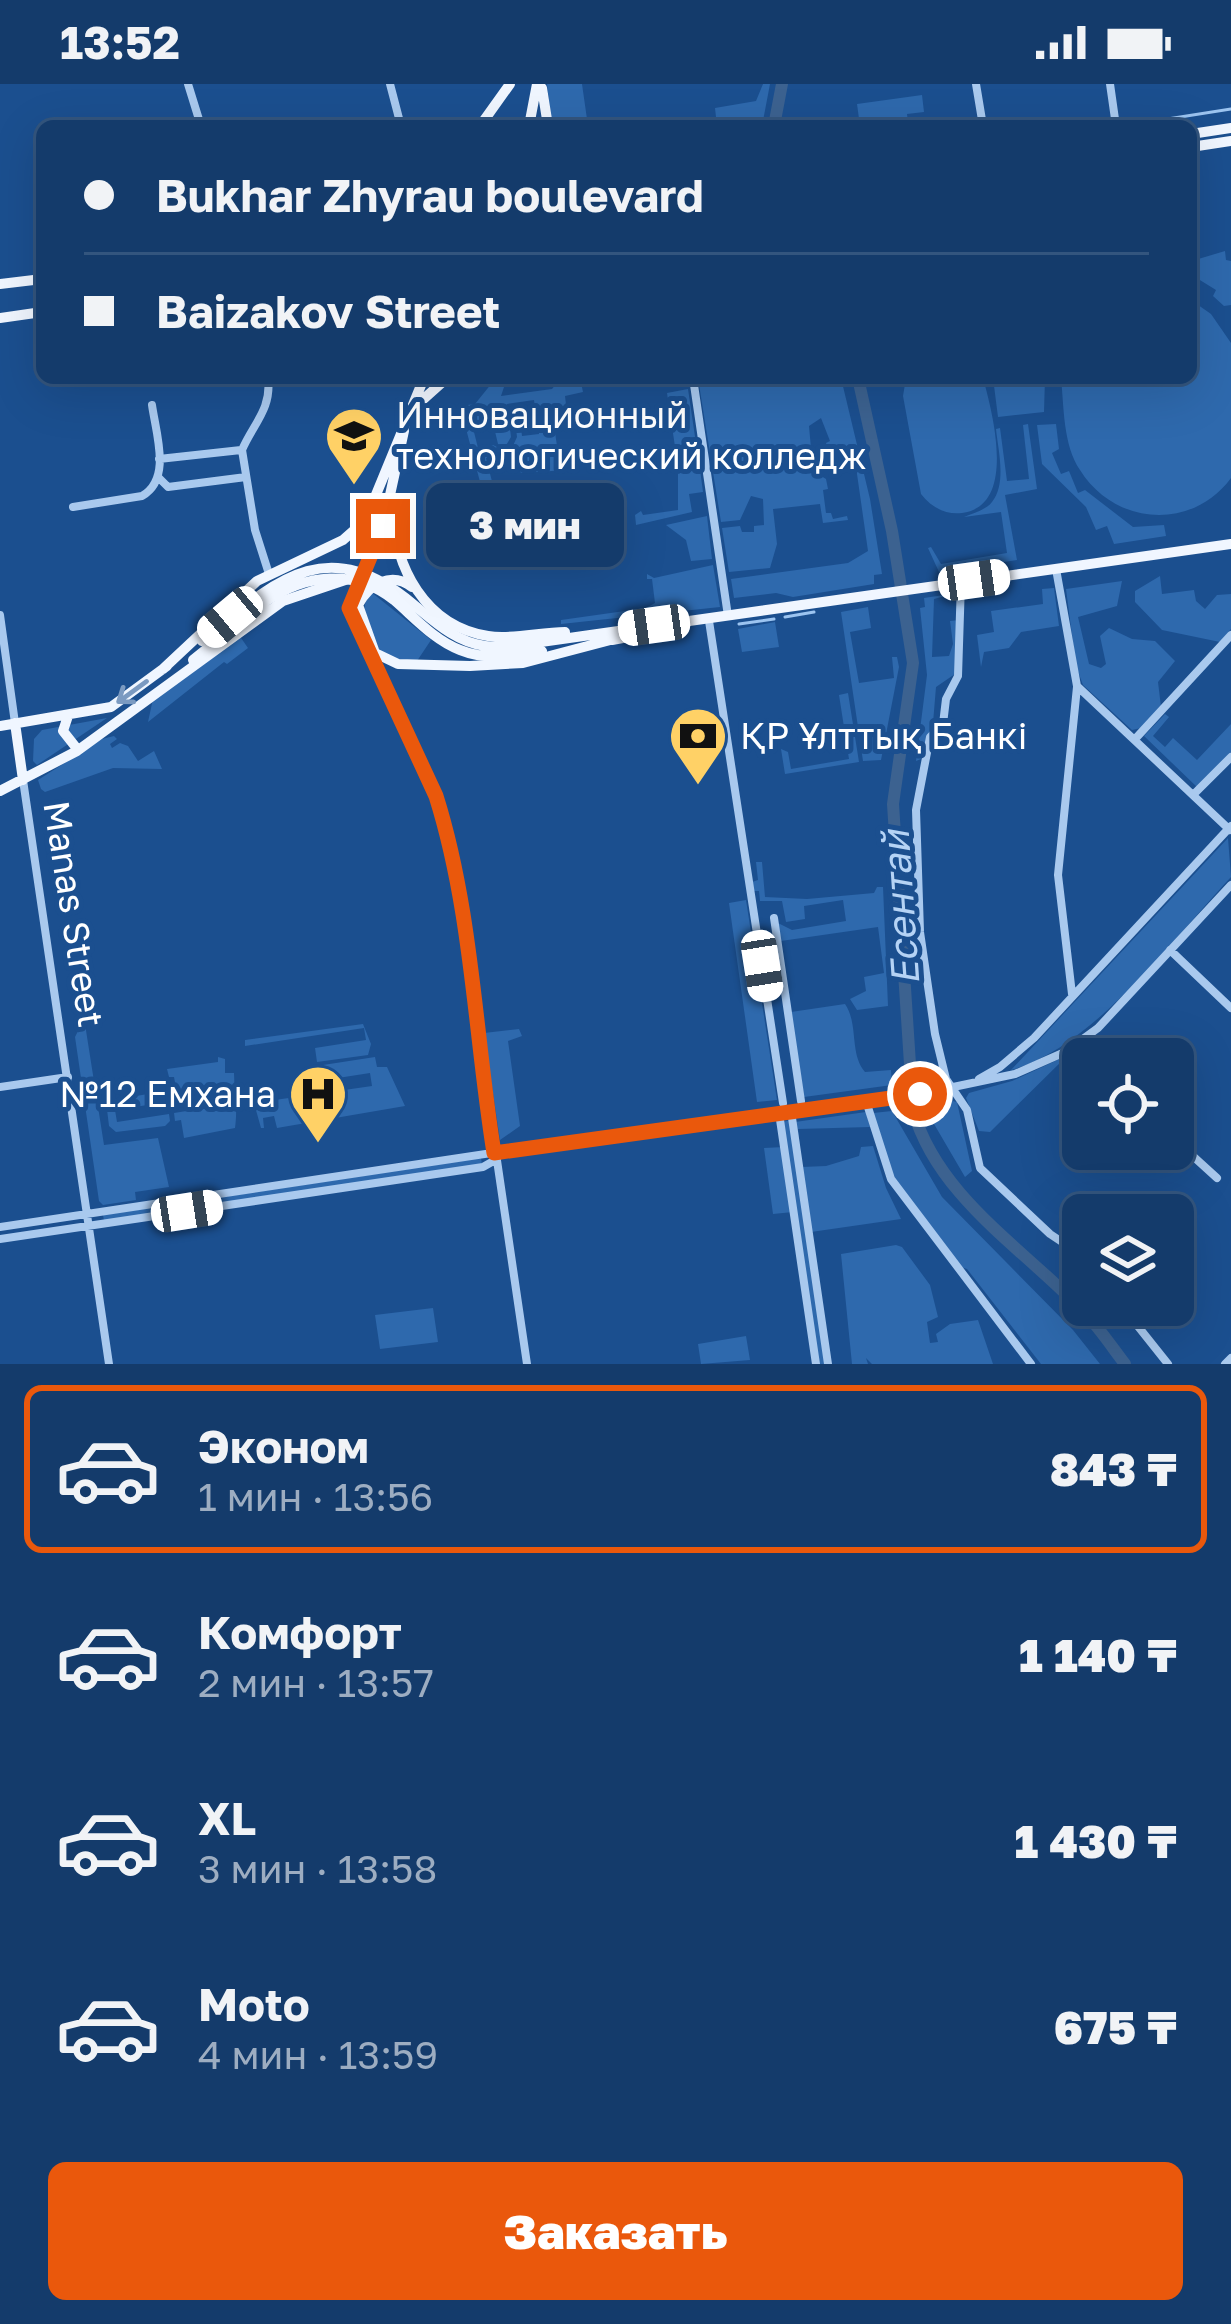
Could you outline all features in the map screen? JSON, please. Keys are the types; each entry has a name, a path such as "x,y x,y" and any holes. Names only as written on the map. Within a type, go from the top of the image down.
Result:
{"main road":[{"path":"484,120 510,84"},
{"path":"531,120 539,84"},
{"path":"539,84 547,120"},
{"path":"1197,133 1231,128"},
{"path":"1197,146 1231,141"},
{"path":"0,284 36,279"},
{"path":"0,318 36,313"},
{"path":"163,669 194,636 269,574 343,540 369,512 422,384"},
{"path":"412,411 441,384"},
{"path":"0,791 78,750 283,602 365,571 379,542 404,431"},
{"path":"392,487 395,544 412,587"},
{"path":"343,540 364,546 365,571"},
{"path":"0,726 110,707 284,590 305,582 335,578 380,590 436,636 463,651 502,657 617,634 1231,544"},
{"path":"385,580 400,580 449,620 482,635 617,634 523,663 398,664 375,653 358,605 385,580"},
{"path":"171,681 204,644"},
{"path":"68,716 63,731 78,750"},
{"name":"Manas Street","path":"15,723 23,780"}],"street":[{"path":"188,84 199,120"},
{"path":"390,84 399,120"},
{"path":"976,84 982,120"},
{"path":"1110,84 1115,120"},
{"path":"269,384 263,416 242,450 255,530 269,574"},
{"path":"694,384 728,617"},
{"path":"73,507 152,491 159,459 152,406"},
{"path":"159,459 242,450"},
{"path":"158,478 168,487 246,477"},
{"path":"1056,569 1077,686 1058,866 1072,995"},
{"path":"365,571 349,608 436,796 448,835 526,1364"},
{"path":"961,582 958,676 946,699 943,724 930,737 916,811 920,932 935,1034 946,1079 968,1110 980,1168 1062,1242"},
{"name":"Manas Street","path":"0,615 15,723"},
{"path":"709,620 784,1109 791,1194 816,1364"},
{"path":"1136,738 1231,635"},
{"path":"385,687 398,664"},
{"path":"1002,1072 1230,828 1077,686"},
{"path":"1193,795 1231,757"},
{"name":"Manas Street","path":"23,780 109,1364"},
{"path":"1085,1038 1231,885"},
{"path":"775,918 801,1101"},
{"path":"1170,950 1231,1008"},
{"path":"769,1011 788,1008"},
{"path":"0,1227 784,1109 953,1089 1002,1072 1032,1068 1062,1053"},
{"path":"0,1087 68,1076"},
{"path":"866,1102 891,1179 1031,1364"},
{"path":"784,1109 803,1193 828,1364"},
{"path":"0,1239 483,1166 495,1156"},
{"path":"1194,1157 1217,1178"},
{"path":"791,1194 803,1193"},
{"path":"800,1254 812,1252"},
{"path":"1138,1326 1168,1364"}],"shaded area":[{"path":"547,84 582,84 587,120 551,120"},
{"path":"763,84 770,84 763,120 716,120 715,108 756,101"},
{"path":"922,95 924,112 907,114 908,120 859,120 857,104"},
{"path":"1225,251 1226,260 1231,261 1231,305 1224,306 1213,296 1216,290 1197,278 1197,259"},
{"path":"1197,304 1211,314 1231,343 1231,478 1196,507 1154,515 1113,502 1080,470 1065,426 1062,384 1197,384"},
{"path":"491,384 505,384 501,396 552,389 556,384 581,384 583,392 565,396 567,413 576,421 554,425 560,467 567,470 521,473 511,450 517,437 514,412 519,411 522,436 539,434 534,400 507,404 511,437 505,447 498,444 492,419 472,424 478,448 493,445 503,450 486,458 496,497 484,497 460,406 475,404"},
{"path":"699,384 842,384 882,574 874,575 874,584 793,597 776,593 734,598 731,579 848,563 868,551 853,446 828,451 830,441 821,418 809,426 813,471 826,479 826,513 848,520 823,523 820,504 773,509 777,544 770,568 729,572 722,528 740,526 742,532 754,532 754,526 764,525 763,499 751,496 740,520 721,522"},
{"path":"905,384 985,384 997,456 990,494 979,507 950,513 921,494 903,396"},
{"path":"994,384 1045,384 1044,412 998,417"},
{"path":"688,389 698,457 677,460 667,393"},
{"path":"1028,424 1037,489 1005,495 1017,560 939,572 928,548 941,564 1007,553 1001,512 964,517 986,507 997,494 996,429 1000,428 1007,481 1029,479 1023,425"},
{"path":"1056,424 1059,449 1052,453 1061,474 1069,471 1078,493 1085,490 1133,527 1164,525 1166,536 1114,544 1107,526 1096,530 1086,507 1042,464 1037,425"},
{"path":"699,462 703,492 689,494 692,512 636,525 635,515 641,511 643,515 678,510 678,468"},
{"path":"707,516 712,559 691,561 686,540 666,525"},
{"path":"713,565 720,607 561,624 561,620 646,608 655,603 647,574 654,578"},
{"path":"1160,576 1162,594 1194,590 1196,601 1205,609 1217,595 1231,594 1231,629 1220,642 1162,630 1135,602 1135,591"},
{"path":"1122,581 1117,606 1078,617 1089,664 1101,668 1106,664 1100,636 1109,628 1132,639 1155,641 1175,661 1158,682 1161,707 1141,728 1132,730 1083,685 1066,589"},
{"path":"1054,588 1059,626 1021,632 1009,648 984,652 981,667 977,635 994,632 991,611 1043,604 1042,589"},
{"path":"371,592 431,640 417,661 387,656 372,641 364,610"},
{"path":"957,593 934,599 932,657 949,656 953,644 950,621 959,620 955,674 936,687 933,723 921,759 916,761 927,675 920,608 925,607 924,598"},
{"path":"868,607 871,628 850,632 859,683 894,678 892,657 897,657 899,667 881,760 863,761 841,612"},
{"path":"775,622 779,647 742,652 738,629"},
{"path":"239,635 248,648 148,722 153,699"},
{"path":"848,693 859,762 785,774 781,749 788,752 791,769 849,759 839,695"},
{"path":"1165,714 1169,717 1153,736 1165,747 1173,738 1197,760 1231,724 1231,753 1198,788 1144,736"},
{"path":"107,718 37,765 33,761 34,739 42,730"},
{"path":"114,736 112,748 120,743 128,746 138,761 154,751 162,769 113,768 45,792 41,789 38,780"},
{"path":"1228,838 1231,877 1158,959 1073,1038 1062,1038 1062,1045 1042,1058 1011,1070"},
{"path":"756,862 762,862 765,897 807,899 874,893 883,887 888,1006 857,1010 850,999 866,991 864,977 884,973 878,927 781,941 778,923 792,930 846,921 843,900 804,906 805,919 786,922 782,901 760,901 759,891 754,891"},
{"path":"746,900 777,1100 757,1102 729,903"},
{"path":"845,1004 860,1064 865,1072 891,1070 892,1085 804,1097 791,1012"},
{"path":"85,1024 104,1145 158,1138 169,1187 135,1192 136,1200 103,1205 99,1201 75,1037"},
{"path":"363,1024 371,1044 368,1055 317,1062 315,1048 366,1040 364,1028 245,1046 245,1040"},
{"path":"519,1029 522,1036 508,1041 520,1126 500,1140 484,1033"},
{"path":"218,1057 225,1059 225,1073 234,1073 235,1128 184,1138 181,1120 175,1121 174,1113 224,1105 223,1094 172,1101 171,1095 177,1093 167,1069 218,1062"},
{"path":"375,1057 377,1067 387,1067 405,1106 277,1128 274,1116 263,1118 261,1128 254,1103 372,1086 370,1073 325,1080 323,1065"},
{"path":"1062,1058 990,1132 979,1131 966,1098 969,1093 1012,1081"},
{"path":"160,1092 167,1102 115,1110 117,1122 169,1114 165,1126 116,1132 109,1126 106,1101"},
{"path":"929,1101 957,1102 972,1171 965,1177 927,1112"},
{"path":"892,1111 942,1197 1062,1319 1062,1326 1073,1330 1100,1364 1041,1364 891,1179 873,1113"},
{"path":"866,1112 870,1127 798,1129 802,1167 826,1166 859,1156 861,1147 873,1146 901,1219 811,1232 795,1122"},
{"path":"792,1120 828,1364 816,1364 793,1212 773,1214 764,1148 784,1147 781,1122"},
{"path":"481,1158 482,1164 104,1221 103,1215"},
{"path":"896,1245 930,1285 938,1317 927,1322 930,1343 938,1342 936,1334 950,1324 978,1320 993,1364 872,1364 866,1358 868,1364 852,1364 841,1254"},
{"path":"433,1308 438,1342 380,1349 375,1315"},
{"path":"746,1336 750,1360 701,1364 698,1344"}],"waterway":[{"name":"Есентай","path":"775,120 782,84"},
{"path":"1161,120 1231,109"},
{"name":"Есентай","path":"859,384 892,531 913,663 893,804 913,1110 925,1141 963,1196 1085,1313 1125,1364"},
{"path":"785,617 814,612"},
{"path":"739,624 774,619"}],"place":[{"name":"Инновационный технологический колледж","path":"354,487"},
{"name":"ҚР Ұлттық Банкі","path":"698,787"},
{"name":"№12 Емхана","path":"318,1145"}],"route":[{"path":"383,526 349,608 444,821 457,882 494,1153 920,1094"}]}
